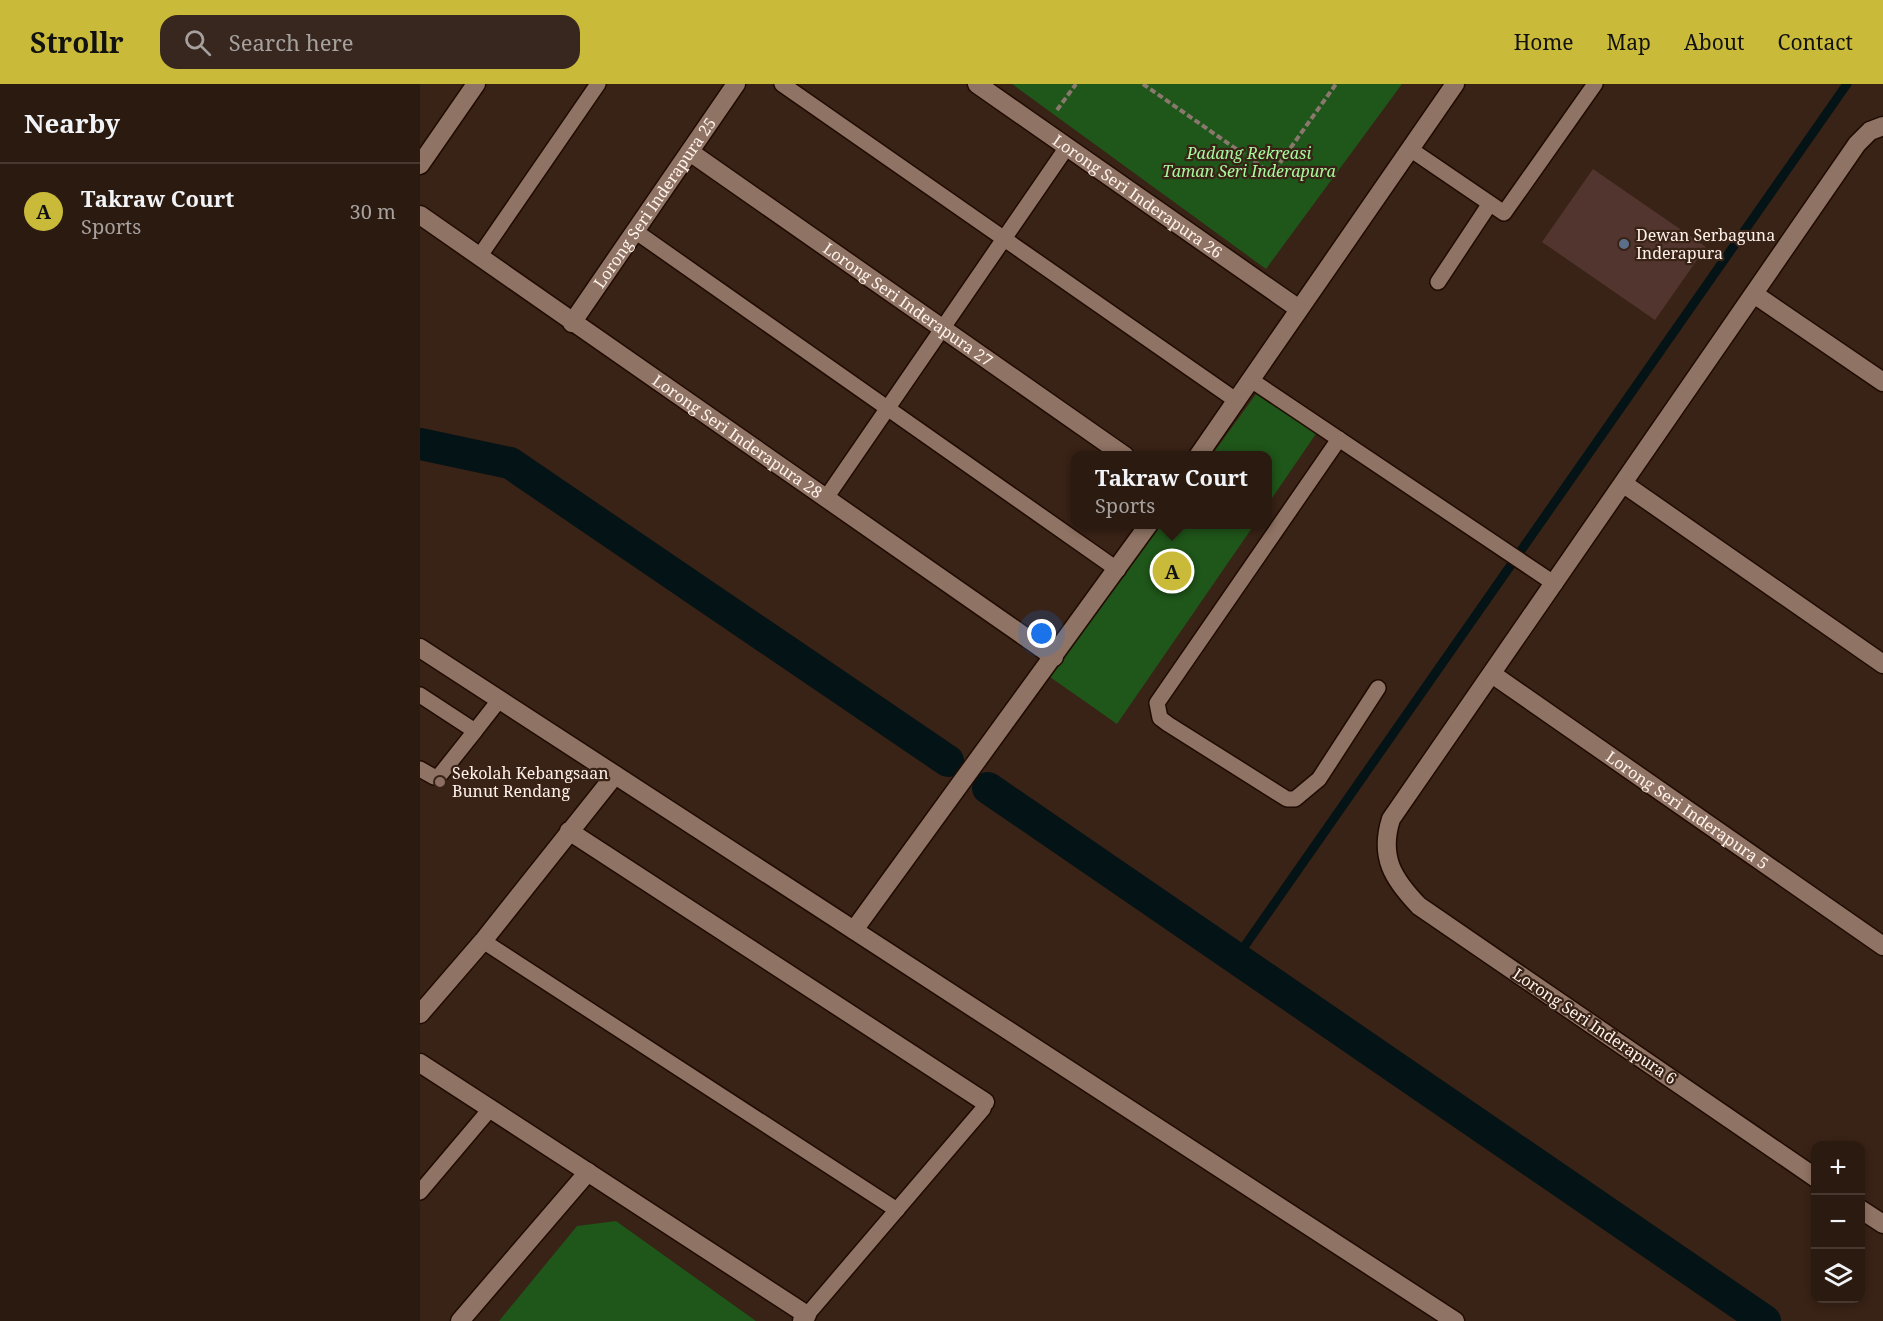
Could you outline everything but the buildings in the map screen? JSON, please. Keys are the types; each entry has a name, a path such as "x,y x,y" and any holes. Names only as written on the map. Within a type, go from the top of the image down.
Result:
{"street":[{"path":"420,165 476,84"},
{"name":"Lorong Seri Inderapura 25","path":"572,323 736,84"},
{"name":"Lorong Seri Inderapura 26","path":"977,84 1299,309"},
{"path":"1202,451 1455,84"},
{"path":"1492,674 1857,144 1870,131 1883,126"},
{"name":"Lorong Seri Inderapura 27","path":"690,152 944,327 1118,451"},
{"name":"Lorong Seri Inderapura 28","path":"420,215 1054,657"},
{"path":"1754,294 1883,382"},
{"path":"1624,484 1883,664"},
{"path":"854,930 1146,529"},
{"path":"420,648 1455,1321"},
{"name":"Lorong Seri Inderapura 6","path":"1492,674 1391,819 1385,838 1389,862 1399,885 1419,906 1811,1175"},
{"name":"Lorong Seri Inderapura 5","path":"1492,674 1883,946"},
{"path":"420,1014 483,941 615,775"},
{"path":"569,831 985,1102"},
{"path":"420,1063 588,1172 805,1318"},
{"path":"460,1321 588,1172"},
{"path":"1865,1212 1883,1224"}],"lane":[{"path":"479,257 598,84"},
{"path":"782,84 1237,402"},
{"path":"1410,149 1489,205 1504,213 1595,84"},
{"path":"826,498 1067,147"},
{"path":"1438,282 1489,205"},
{"path":"635,231 1118,570"},
{"path":"1251,380 1555,584"},
{"path":"1339,439 1157,703 1158,712 1168,724 1287,799 1294,799 1319,778 1378,688"},
{"path":"420,695 475,731"},
{"path":"420,769 434,777 440,775 500,699"},
{"path":"483,941 897,1210"},
{"path":"805,1318 983,1109 985,1102"},
{"path":"420,1192 491,1108"}],"path":[{"path":"1043,130 1076,84"},
{"path":"1143,84 1272,174 1336,84"}],"green space":[{"name":"Padang Rekreasi Taman Seri Inderapura","path":"1012,84 1402,84 1266,269"},
{"path":"1264,383 1320,428 1272,498 1272,451 1215,451"},
{"path":"1158,529 1251,529 1117,724 1050,677"},
{"path":"616,1221 756,1321 499,1321 577,1226"}],"waterway":[{"path":"1237,957 1847,84"},
{"path":"420,444 510,463 948,761"},
{"path":"988,788 1765,1321"}],"place":[{"name":"Dewan Serbaguna Inderapura","path":"1624,244"},
{"name":"Takraw Court","path":"1172,571"},
{"name":"Sekolah Kebangsaan Bunut Rendang","path":"440,782"}]}
